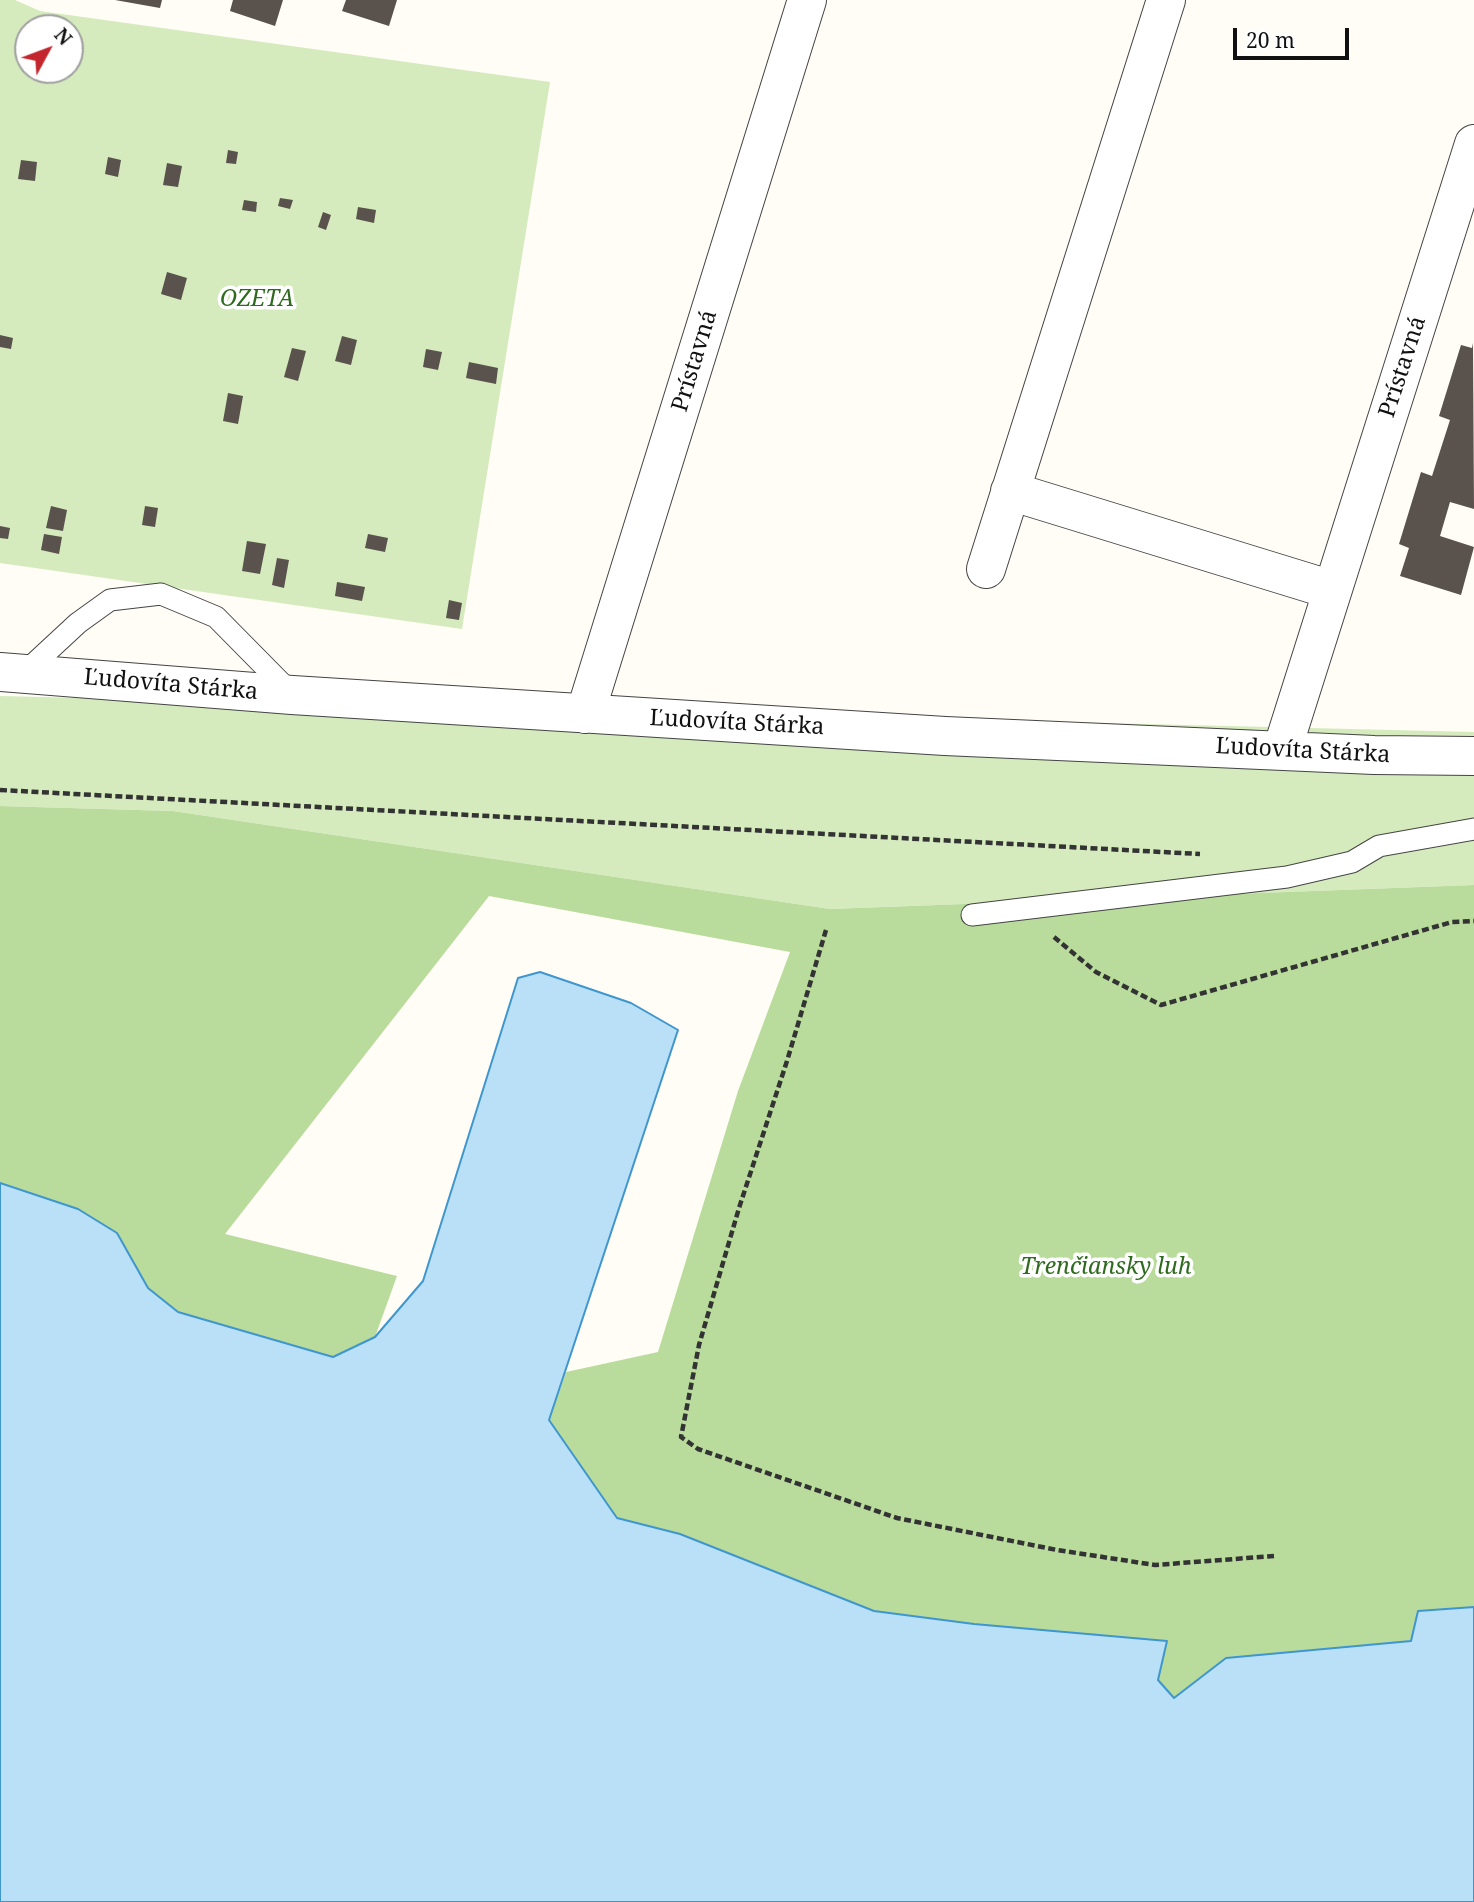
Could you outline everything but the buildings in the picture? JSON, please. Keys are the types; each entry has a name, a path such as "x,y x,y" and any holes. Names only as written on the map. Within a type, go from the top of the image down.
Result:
{"street":[{"path":"986,569 1166,0"},
{"name":"Prístavná","path":"585,714 797,3"},
{"name":"Prístavná","path":"1282,750 1474,144"},
{"path":"1010,491 1332,590"},
{"name":"Ľudovíta Stárka","path":"12,673 292,695 945,736 1374,755 1474,755"}],"lane":[{"path":"12,673 110,600 161,594 216,617 292,695"},
{"path":"972,915 1287,877 1352,862 1379,846 1474,829"}],"path":[{"path":"0,790 1202,855"},
{"path":"1044,934 1056,938 1096,972 1161,1005 1452,922 1474,921"},
{"path":"826,930 787,1061 738,1208 699,1345 681,1437 698,1448 910,1521 1057,1550 1155,1565 1274,1556"}],"green space":[{"name":"OZETA","path":"0,0 15,0 40,11 62,14 14,14 14,84 84,84 84,17 550,82 462,629 0,563"},
{"path":"0,696 1474,732 1474,885 830,909 173,811 0,806"},
{"name":"Trenčiansky luh","path":"0,806 173,811 830,909 1474,885 1474,1607 1418,1611 1411,1641 1226,1658 1174,1698 1158,1680 1166,1641 974,1624 874,1611 617,1518 549,1420 566,1372 658,1352 738,1091 790,952 489,896 225,1234 397,1276 375,1337 332,1357 178,1312 148,1288 117,1233 78,1209 0,1183"}],"water":[{"path":"540,972 631,1003 678,1030 549,1420 617,1518 680,1534 874,1611 974,1624 1167,1641 1158,1680 1174,1698 1226,1658 1411,1641 1418,1611 1474,1607 1474,1902 0,1902 0,1183 78,1209 117,1233 148,1288 178,1312 333,1357 375,1337 423,1281 518,978"}]}
